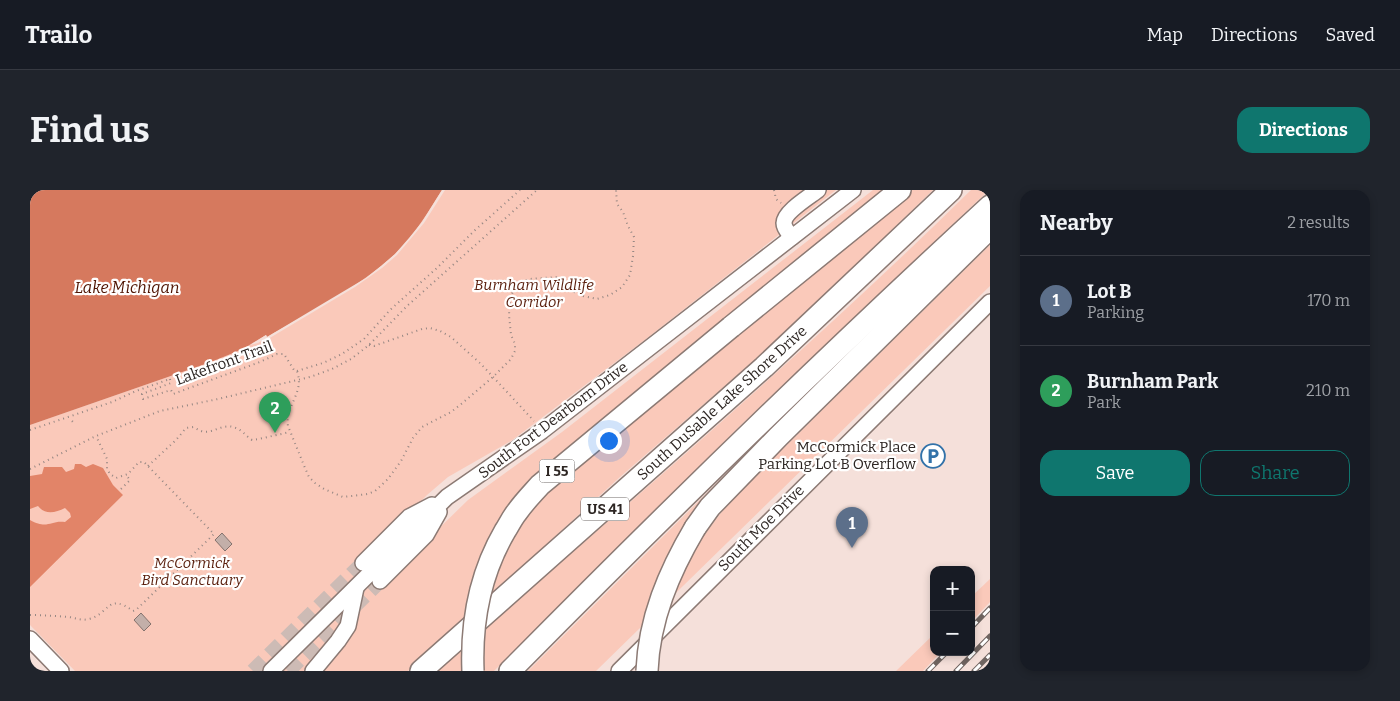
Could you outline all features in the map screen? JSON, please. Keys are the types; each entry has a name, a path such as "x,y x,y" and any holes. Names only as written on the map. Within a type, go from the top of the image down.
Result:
{"highway":[{"name":"I 55","path":"473,671 472,640 484,577 498,544 516,513 540,485 900,190"},
{"name":"South DuSable Lake Shore Drive","path":"421,671 756,374 951,190"},
{"name":"US 41","path":"510,671 819,367 990,206"},
{"path":"648,671 652,630 660,600 672,570 695,528 710,507 771,444 990,228"}],"street":[{"path":"792,237 784,224 786,218 791,211 818,190"},
{"name":"South Fort Dearborn Drive","path":"271,671 447,497 542,431 853,190"},
{"name":"South Moe Drive","path":"619,671 990,302"},
{"path":"362,563 409,517 447,497"},
{"path":"380,581 426,535 447,497"},
{"path":"313,671 348,626 356,587"},
{"path":"30,639 62,671"}],"path":[{"path":"520,190 474,230 438,267 390,310 364,339 330,360 297,372 300,379 296,395 287,414 288,426 309,477 324,490 343,497 368,494 375,491 388,479 401,461 413,438 422,427 451,412 493,377 515,351 509,315 510,300 513,290 520,283 529,279 558,277 565,281 570,290 597,299 610,295 622,287 630,276 634,256 634,237 623,212 617,204 616,190"},
{"name":"Lakefront Trail","path":"30,468 96,436 160,411 310,377 332,369 351,359 369,345 407,306 537,190"},
{"path":"774,190 776,199 791,211"},
{"path":"369,345 374,346 422,329 430,328 440,331 450,337 493,377 542,431"},
{"name":"Lakefront Trail","path":"30,430 112,402 136,390 170,379 171,383 142,394 143,399 171,390 173,394 280,354 284,354 297,372"},
{"path":"148,466 186,428 194,426 200,431 206,432 228,426 236,428 252,440 290,432"},
{"path":"30,615 88,620 114,603 122,604 133,611 136,610 214,534 144,462 139,462 126,475 116,478 110,474 107,459 96,436"},
{"path":"121,489 130,480 126,475"}],"green space":[{"path":"442,190 836,190 646,339 511,441 448,477 407,515 365,566 258,671 75,671 30,625 30,425 211,362 243,349 266,335 267,337 354,285 409,238"},
{"path":"873,190 887,190 725,320 738,336 795,284 910,190 933,190 757,358 620,477 408,671 283,671 378,578 383,583 468,500 562,432"},
{"path":"971,190 989,190 741,425 494,671 436,671 640,494 841,314"},
{"path":"990,245 990,286 596,671 528,671 724,476 726,477 688,523 705,534 740,491"},
{"path":"990,579 990,602 975,618 975,611 975,593"},
{"path":"930,638 930,656 937,656 923,671 896,671"}],"shaded area":[{"path":"75,464 81,464 86,467 93,464 103,468 113,485 123,495 30,587 30,520 45,524 65,522 71,517 65,508 50,512 44,511 38,506 30,509 30,476 42,474 44,467 62,467 66,472 74,469"}],"water":[{"name":"Lake Michigan","path":"30,190 442,190 415,232 395,254 366,278 299,319 243,349 211,362 30,425"}],"pier":[{"path":"442,190 445,190 424,223 397,255 382,268 355,287 268,339 250,345 266,335 267,337 366,278 381,266 395,254 422,222"}],"building":[{"path":"222,533 232,544 225,551 215,540"},
{"path":"141,613 151,624 144,631 134,620"}],"tunnel":[{"path":"253,671 363,563"},
{"path":"288,671 380,581"}],"railway":[{"path":"975,624 990,608"},
{"path":"956,671 990,636"},
{"path":"974,671 990,655"},
{"path":"928,671 943,656"}],"place":[{"name":"Burnham Park","path":"275,433"},
{"name":"McCormick Place Parking Lot B Overflow","path":"933,456"},
{"name":"Lot B","path":"852,548"}],"park label":[{"name":"Burnham Wildlife Corridor","path":"534,294"},
{"name":"McCormick Bird Sanctuary","path":"192,572"}]}
